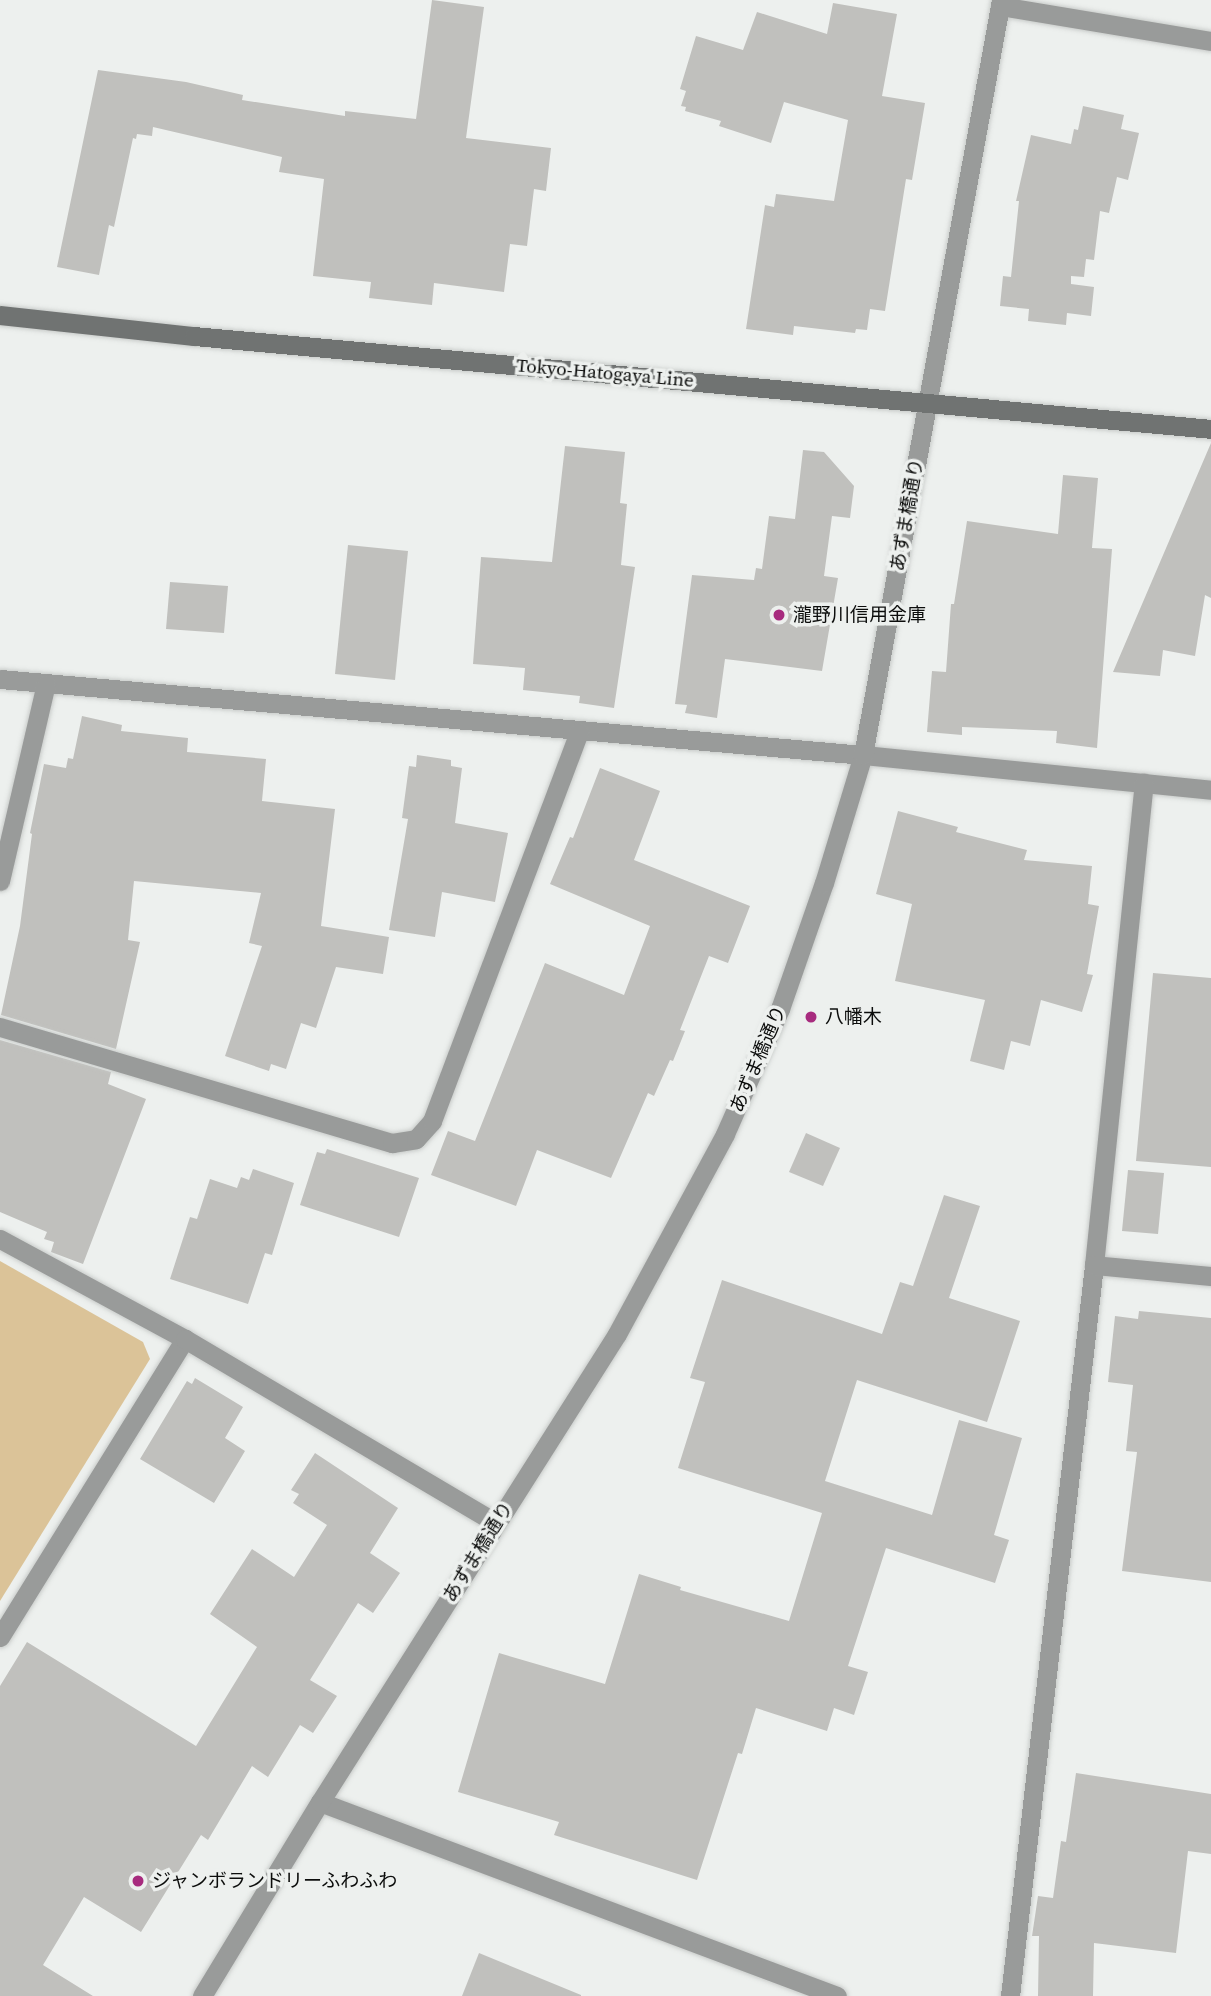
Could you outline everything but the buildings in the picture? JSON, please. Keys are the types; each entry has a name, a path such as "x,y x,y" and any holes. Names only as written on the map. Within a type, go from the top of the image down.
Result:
{"main road":[{"name":"Tokyo-Hatogaya Line","path":"0,315 194,337 928,401 1211,429"}],"street":[{"path":"1001,3 1211,41"},
{"name":"あずま橋通り","path":"202,1996 320,1802 617,1334 725,1134 780,1009 824,883 863,755 1001,3"},
{"path":"0,679 863,755 1211,790"},
{"path":"0,881 46,684"},
{"path":"0,1027 392,1143 416,1139 432,1122 579,732"},
{"path":"1010,1996 1094,1265 1144,783"},
{"path":"0,1239 185,1339 496,1523"},
{"path":"1094,1265 1211,1276"},
{"path":"0,1637 185,1339"},
{"path":"320,1802 837,1996"}],"shaded area":[{"path":"0,1261 143,1342 150,1359 0,1601"}],"place":[{"name":"瀧野川信用金庫","path":"779,615"},
{"name":"八幡木","path":"811,1017"},
{"name":"ジャンボランドリーふわふわ","path":"138,1881"}]}
